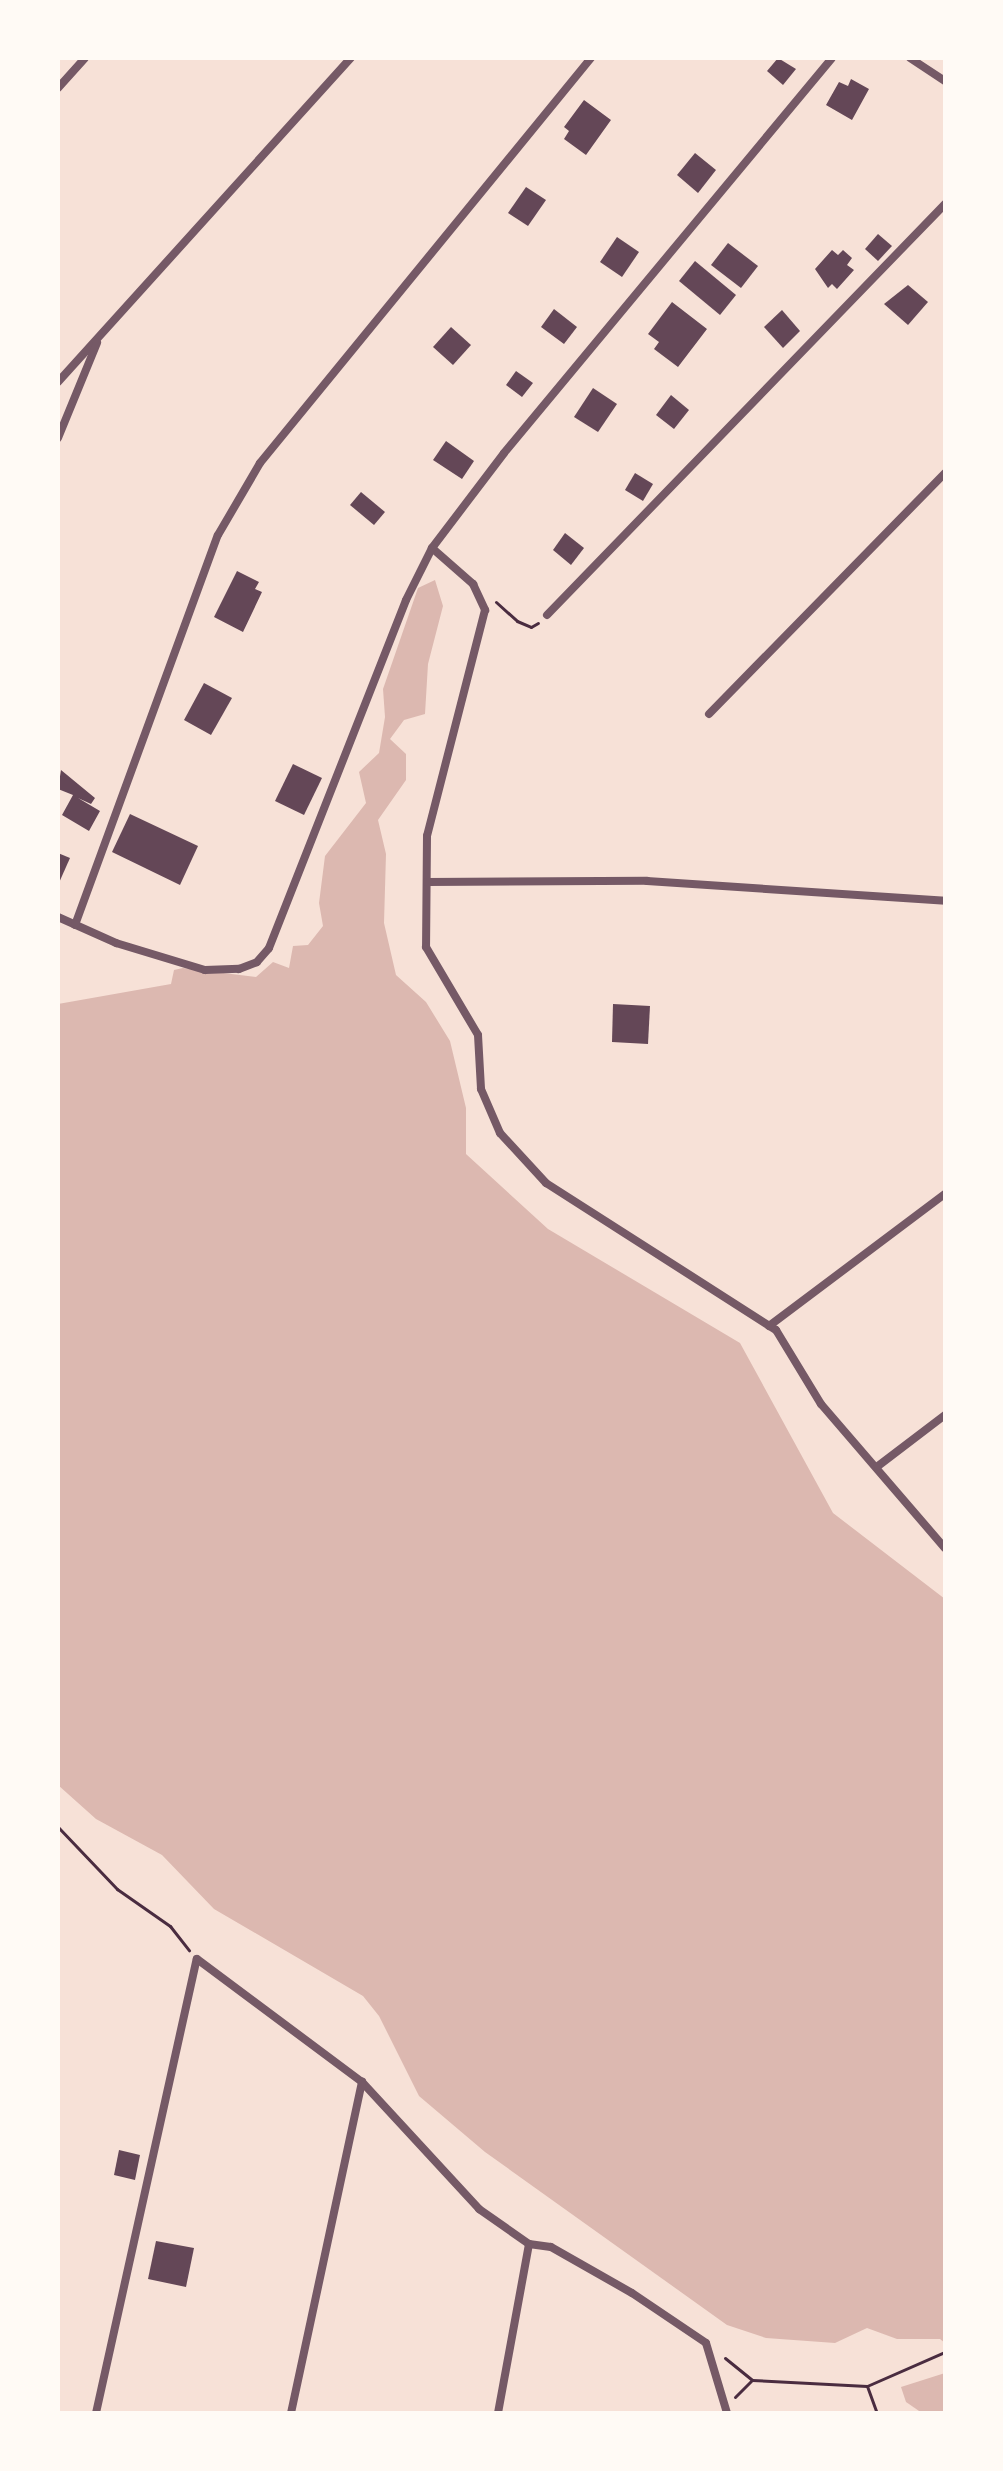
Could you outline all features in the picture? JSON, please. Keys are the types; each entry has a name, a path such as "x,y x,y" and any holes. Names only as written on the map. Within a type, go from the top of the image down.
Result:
{"street":[{"path":"58,88 85,58"},
{"path":"58,382 351,58"},
{"path":"75,925 218,535 260,463 591,58"},
{"path":"58,917 116,943 205,970 239,969 257,962 269,948 406,600 432,548 504,453 832,58"},
{"path":"910,58 945,81"},
{"path":"547,615 945,204"},
{"path":"58,438 99,338"},
{"path":"709,714 945,473"},
{"path":"432,548 473,584 484,603 427,836 426,947 478,1035 481,1089 500,1133 546,1183 769,1326 821,1404 878,1466 945,1548"},
{"path":"427,882 647,881 945,901"},
{"path":"769,1326 945,1194"},
{"path":"878,1466 945,1415"},
{"path":"96,2413 197,1959 362,2082 479,2209 529,2244 551,2247 706,2343 727,2410"},
{"path":"291,2413 362,2082"},
{"path":"498,2413 529,2244"}],"path":[{"path":"484,603 502,604 531,627 547,615"},
{"path":"58,1827 117,1889 170,1926 197,1959"},
{"path":"706,2343 752,2380 867,2386 945,2352"},
{"path":"727,2410 752,2380"},
{"path":"867,2386 877,2413"}],"shaded area":[{"path":"435,580 443,606 428,664 425,714 404,720 390,739 406,754 406,780 378,820 386,854 384,923 396,975 426,1002 450,1041 466,1108 466,1154 548,1229 740,1343 833,1513 945,1599 945,2343 940,2339 897,2339 867,2328 835,2343 766,2338 727,2325 485,2152 419,2096 379,2016 363,1996 214,1909 162,1855 96,1819 58,1785 58,1004 171,984 174,970 183,968 256,977 273,962 289,968 293,946 308,945 323,926 319,903 325,856 366,803 359,772 379,753 385,717 383,689 418,588"},
{"path":"945,2373 945,2413 922,2413 906,2402 901,2387"}],"building":[{"path":"778,58 796,69 783,85 767,71"},
{"path":"851,79 869,89 852,120 826,105 839,82 848,86"},
{"path":"584,100 611,120 586,155 564,139 569,131 564,127"},
{"path":"695,153 716,170 698,193 677,175"},
{"path":"526,187 546,200 528,226 508,213"},
{"path":"878,234 892,246 878,261 865,249"},
{"path":"617,237 639,252 622,277 600,262"},
{"path":"728,243 758,266 741,288 711,265"},
{"path":"832,250 838,255 843,250 852,258 847,265 854,270 837,289 832,284 828,288 815,269"},
{"path":"695,261 736,295 720,315 679,281"},
{"path":"908,285 928,302 908,325 884,304"},
{"path":"672,302 707,329 678,367 654,349 659,342 648,334"},
{"path":"554,309 577,327 564,344 541,327"},
{"path":"782,310 800,331 783,348 764,327"},
{"path":"451,327 471,345 453,365 433,347"},
{"path":"516,371 533,383 522,397 506,385"},
{"path":"593,388 617,404 598,432 574,417"},
{"path":"671,395 689,410 674,429 656,415"},
{"path":"446,441 474,461 462,479 433,460"},
{"path":"635,473 653,484 643,501 625,490"},
{"path":"361,492 385,512 374,525 350,505"},
{"path":"565,533 584,548 571,565 553,550"},
{"path":"237,571 259,582 255,589 262,592 243,632 214,617"},
{"path":"204,683 232,698 211,735 184,720"},
{"path":"293,764 322,778 304,815 275,801"},
{"path":"61,770 95,798 91,804 78,798 100,811 89,831 62,815 73,795 58,789"},
{"path":"130,814 198,846 180,885 112,852"},
{"path":"58,853 70,858 58,885"},
{"path":"613,1004 650,1006 648,1044 612,1042"},
{"path":"119,2150 140,2155 135,2180 114,2175"},
{"path":"156,2241 194,2248 186,2287 148,2279"}]}
